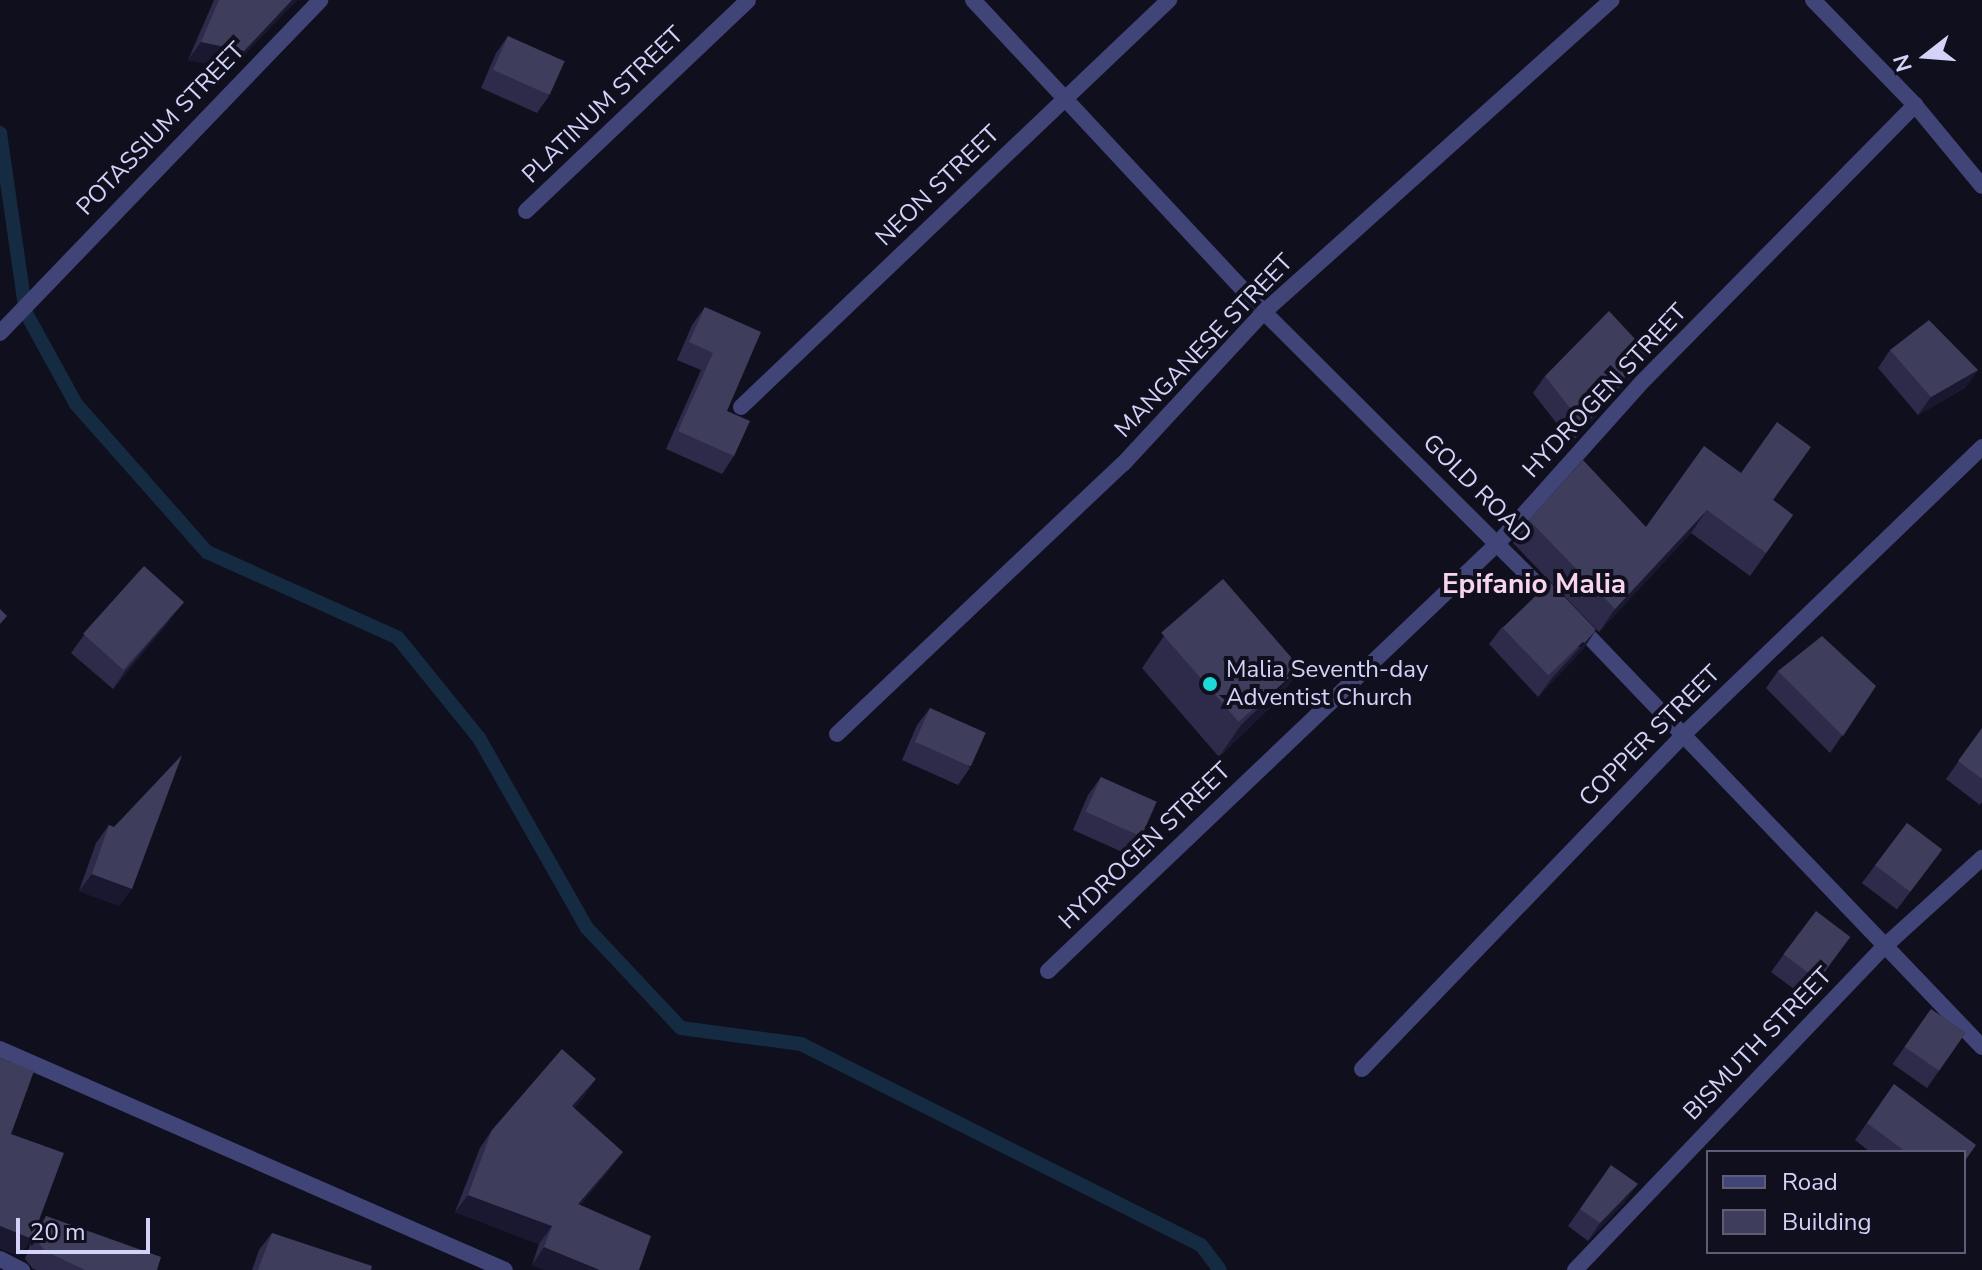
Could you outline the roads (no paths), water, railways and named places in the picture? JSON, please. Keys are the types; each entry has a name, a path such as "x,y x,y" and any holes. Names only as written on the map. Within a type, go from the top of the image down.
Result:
{"street":[{"name":"POTASSIUM STREET","path":"0,333 320,0"},
{"name":"PLATINUM STREET","path":"526,211 748,0"},
{"name":"GOLD ROAD","path":"973,0 1264,312 1498,543 1982,1047"},
{"name":"NEON STREET","path":"741,407 1169,0"},
{"name":"MANGANESE STREET","path":"837,734 1123,464 1264,312 1612,0"},
{"path":"1813,0 1915,105 1982,186"},
{"name":"HYDROGEN STREET","path":"1048,971 1498,543 1643,381 1915,105"},
{"name":"COPPER STREET","path":"1362,1069 1684,734 1982,447"},
{"name":"BISMUTH STREET","path":"1575,1270 1886,945 1982,858"},
{"path":"0,1049 505,1270"},
{"path":"0,1259 22,1270"}],"waterway":[{"path":"0,133 26,313 76,404 207,552 398,638 479,738 587,928 681,1028 801,1044 1201,1245 1220,1270"}],"place":[{"name":"Malia Seventh-day Adventist Church","path":"1210,684"}],"district":[{"name":"Epifanio Malia","path":"1534,584"}]}
